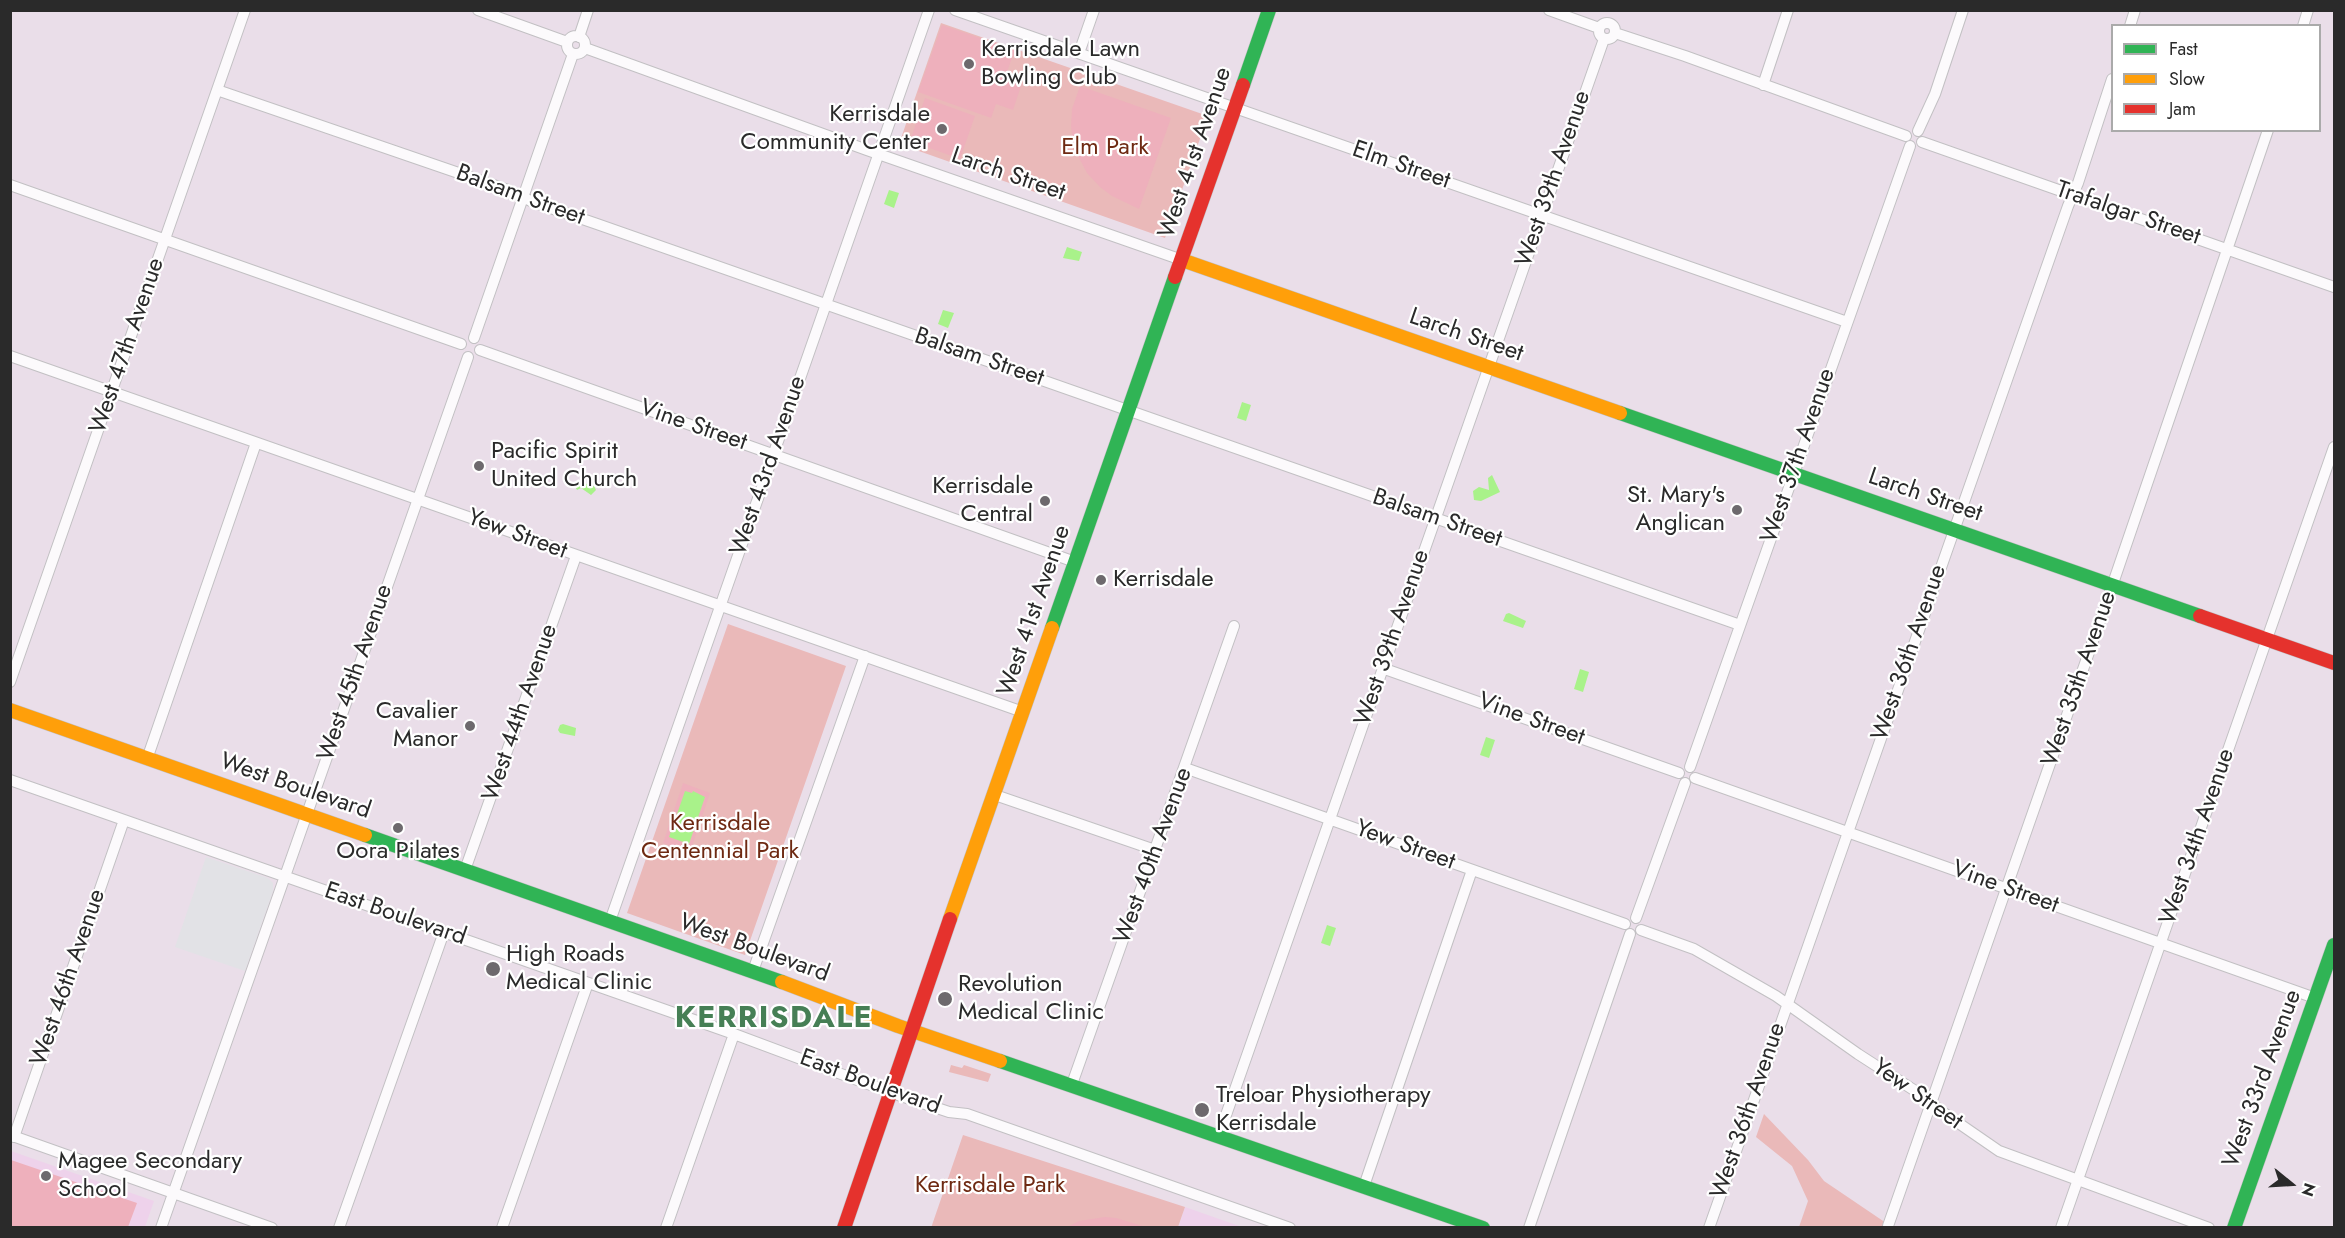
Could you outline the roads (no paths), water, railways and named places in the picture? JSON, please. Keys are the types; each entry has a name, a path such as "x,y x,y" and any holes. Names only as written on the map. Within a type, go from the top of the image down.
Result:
{"street":[{"name":"West 47th Avenue","path":"10,682 245,10"},
{"path":"478,10 567,42"},
{"path":"579,37 588,10"},
{"name":"West 43rd Avenue","path":"610,921 929,10"},
{"name":"Elm Street","path":"955,10 1847,322"},
{"path":"1079,53 1094,10"},
{"name":"West 41st Avenue","path":"844,1227 1269,10"},
{"path":"1549,10 1610,38 1614,10"},
{"path":"1763,85 1788,10"},
{"path":"1612,28 1908,141 1917,147 1963,10"},
{"name":"West 39th Avenue","path":"1219,1135 1541,215 1601,33"},
{"path":"567,42 572,37 579,37 584,41 585,48 580,53 573,54"},
{"path":"567,42 568,49 573,54"},
{"name":"Larch Street","path":"585,48 879,154 2334,663"},
{"path":"474,338 573,54"},
{"name":"West 36th Avenue","path":"1708,1227 2111,82"},
{"name":"Balsam Street","path":"217,90 1740,625"},
{"name":"West 35th Avenue","path":"1888,1226 2113,585 2267,132"},
{"name":"Trafalgar Street","path":"1920,136 2073,195 2334,287"},
{"name":"West 37th Avenue","path":"1685,770 1740,625 1908,141"},
{"path":"10,185 461,344"},
{"path":"466,338 474,338 480,343 480,350 475,356 468,357 462,352 461,344 466,338"},
{"name":"Vine Street","path":"480,350 1075,562"},
{"name":"Yew Street","path":"10,356 1023,712"},
{"name":"West 45th Avenue","path":"161,1227 468,357"},
{"path":"147,759 256,443"},
{"name":"West 34th Avenue","path":"2061,1227 2334,447"},
{"name":"West 44th Avenue","path":"465,870 576,556"},
{"name":"West 40th Avenue","path":"1072,1084 1234,626"},
{"path":"753,971 865,656"},
{"name":"Vine Street","path":"1382,668 1685,770"},
{"name":"West Boulevard","path":"10,710 753,971 912,1031 1072,1084 1483,1227"},
{"name":"Yew Street","path":"1185,768 1632,929 1694,949 1787,1003 1999,1151 2210,1227"},
{"path":"1685,770 1695,772 1695,778 1691,783 1685,783 1680,779 1685,770"},
{"name":"Vine Street","path":"1695,778 2315,998"},
{"name":"East Boulevard","path":"10,780 734,1034 892,1093 949,1112 967,1114 1290,1227"},
{"path":"1529,1227 1632,929 1641,923 1636,918 1685,783"},
{"path":"994,795 1155,850"},
{"name":"West 46th Avenue","path":"12,1136 124,820"},
{"path":"1364,1186 1472,870"},
{"path":"339,1227 444,932"},
{"name":"West 33rd Avenue","path":"2234,1227 2334,945"},
{"path":"502,1227 588,983"},
{"path":"666,1227 734,1034"},
{"path":"12,1136 272,1227"}],"place":[{"name":"Kerrisdale Lawn Bowling Club","path":"969,64"},
{"name":"Kerrisdale Community Center","path":"942,129"},
{"name":"Pacific Spirit United Church","path":"479,466"},
{"name":"Kerrisdale Central","path":"1045,501"},
{"name":"St. Mary's Anglican","path":"1737,510"},
{"name":"Kerrisdale","path":"1101,580"},
{"name":"Cavalier Manor","path":"470,726"},
{"name":"Oora Pilates","path":"398,828"},
{"name":"High Roads Medical Clinic","path":"493,969"},
{"name":"Revolution Medical Clinic","path":"945,999"},
{"name":"Treloar Physiotherapy Kerrisdale","path":"1202,1110"},
{"name":"Magee Secondary School","path":"46,1176"}],"district":[{"name":"KERRISDALE","path":"774,1020"}],"park label":[{"name":"Elm Park","path":"1105,148"},
{"name":"Kerrisdale Centennial Park","path":"720,838"},
{"name":"Kerrisdale Park","path":"990,1186"}]}
